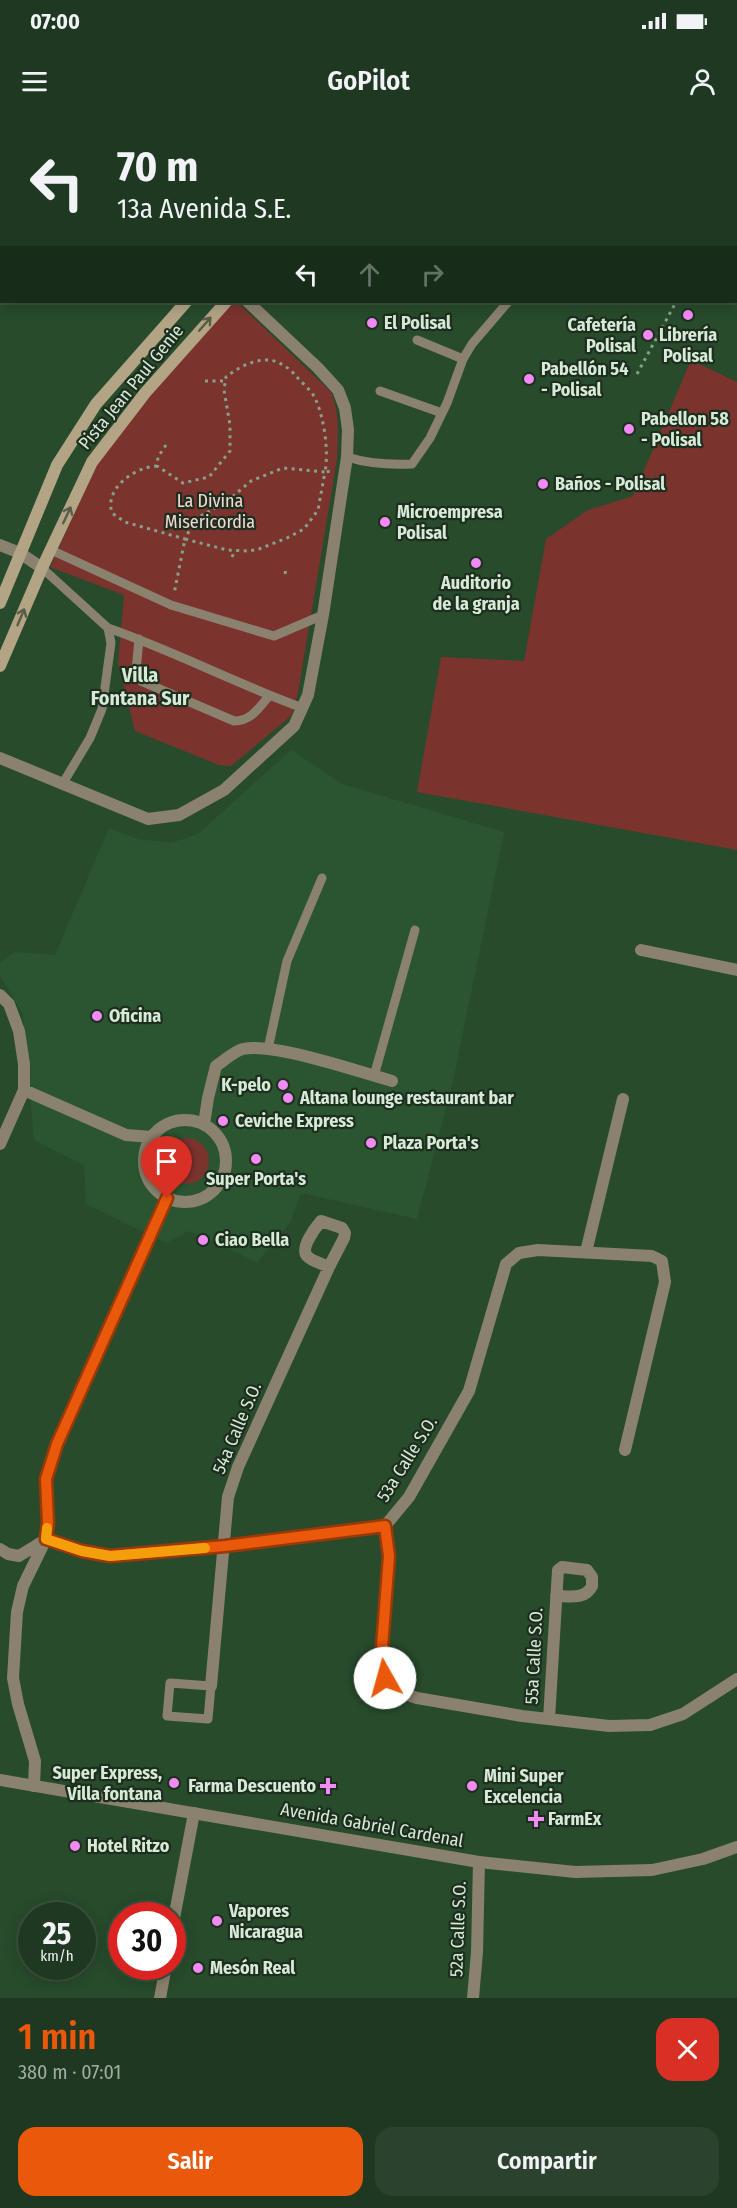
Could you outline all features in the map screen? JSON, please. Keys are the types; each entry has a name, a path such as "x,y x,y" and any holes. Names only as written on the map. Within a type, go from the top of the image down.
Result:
{"main road":[{"name":"Pista Jean Paul Genie","path":"0,603 57,465 96,404 185,303"},
{"name":"Pista Jean Paul Genie","path":"0,666 42,568 92,462 145,393 225,303"}],"street":[{"path":"0,758 148,819 179,815 224,790 294,726 308,695 323,615 347,457 348,430 345,408 338,390 249,303"},
{"path":"0,545 20,553 42,568"},
{"path":"641,950 737,970"},
{"path":"0,995 9,1004 19,1031 24,1064 24,1090 0,1144"},
{"path":"204,1124 216,1066 242,1049 268,1049 392,1081"},
{"path":"24,1090 126,1135 152,1137"},
{"path":"622,1099 586,1252 652,1256 662,1261 665,1282 625,1450"},
{"path":"190,1120 204,1124 215,1132 223,1144 226,1158 225,1172 218,1185 208,1195 195,1201 181,1202 167,1198 156,1190 148,1178 145,1164 152,1137 163,1127 176,1121 190,1120"},
{"path":"34,1786 35,1761 18,1704 13,1678 17,1612 23,1586 46,1539 48,1523 46,1479 57,1444 167,1198"},
{"name":"53a Calle S.O.","path":"549,1719 417,1698 397,1691 385,1678 381,1660 389,1556 385,1526 409,1497 469,1391 506,1264 519,1253 538,1250 586,1252"},
{"name":"54a Calle S.O.","path":"211,1686 228,1497 238,1467 329,1267"},
{"path":"46,1539 82,1551 110,1556 225,1546 385,1526"},
{"path":"0,1549 8,1554 19,1556 46,1539"},
{"name":"55a Calle S.O.","path":"549,1719 556,1596"},
{"path":"549,1719 609,1726 650,1725 683,1714 737,1679"},
{"name":"Avenida Gabriel Cardenal","path":"0,1780 479,1862 575,1872 652,1870 703,1859 737,1847"},
{"path":"177,1902 194,1814"},
{"name":"52a Calle S.O.","path":"473,1998 477,1952 479,1862"},
{"path":"160,1998 163,1980"}],"lane":[{"path":"347,457 362,462 389,465 412,464 430,438 463,359 472,344 507,303"},
{"path":"417,340 463,359"},
{"path":"380,391 442,413"},
{"path":"51,550 171,605 274,636 323,615"},
{"path":"42,568 108,628 140,639 269,696 303,708"},
{"path":"63,783 90,738 102,709 111,643 108,628"},
{"path":"140,639 136,671 141,681 234,721 246,720 269,696"},
{"path":"268,1049 287,961 322,878"},
{"path":"374,1076 415,930"},
{"path":"170,1683 211,1686 208,1719 166,1716 170,1683"}],"path":[{"path":"637,374 675,303"},
{"path":"205,381 224,381 233,372 251,363 265,360 280,363 293,373 314,396 318,407 326,442 327,459 320,507 304,529 259,549 227,550 185,539 125,522 112,513 110,507 113,494 125,478 142,470 157,466 183,483 209,477 230,451 230,425 224,381"},
{"path":"293,373 298,368"},
{"path":"157,466 158,457 166,446"},
{"path":"171,605 185,539 192,525 199,518 226,502 251,481 283,468 331,471"},
{"path":"232,557 235,550"},
{"path":"285,574 286,569"}],"shaded area":[{"path":"291,750 342,784 504,832 453,1081 417,1219 301,1193 290,1223 257,1262 189,1231 166,1243 86,1204 84,1165 34,1140 23,1014 0,976 0,963 15,952 55,955 109,828 138,839 171,843 198,834"}],"green space":[{"name":"La Divina Misericordia","path":"233,303 238,303 331,392 336,409 337,459 298,693 291,716 231,766 219,765 135,731 118,663 124,595 50,567 96,465 152,389"},
{"path":"691,360 737,382 737,850 417,792 441,657 524,661 546,539 588,510 633,496"},
{"path":"186,1138 202,1145 209,1161 202,1177 186,1184 170,1177 163,1161 170,1145"}],"slow traffic":[{"path":"47,1528 46,1539 82,1551 110,1556 205,1548"}],"place":[{"name":"Librería Polisal","path":"688,315"},
{"name":"El Polisal","path":"372,323"},
{"name":"Cafetería Polisal","path":"648,335"},
{"name":"Pabellón 54 - Polisal","path":"529,379"},
{"name":"Pabellon 58 - Polisal","path":"629,429"},
{"name":"Baños - Polisal","path":"543,484"},
{"name":"Microempresa Polisal","path":"385,522"},
{"name":"Auditorio de la granja","path":"476,563"},
{"name":"Oficina","path":"97,1016"},
{"name":"K-pelo","path":"283,1085"},
{"name":"Altana lounge restaurant bar","path":"288,1098"},
{"name":"Ceviche Express","path":"223,1121"},
{"name":"Plaza Porta's","path":"371,1143"},
{"name":"Super Porta's","path":"256,1159"},
{"name":"Ciao Bella","path":"203,1240"},
{"name":"Super Express, Villa fontana","path":"174,1783"},
{"name":"Farma Descuento","path":"328,1786"},
{"name":"Mini Super Excelencia","path":"472,1786"},
{"name":"FarmEx","path":"536,1819"},
{"name":"Hotel Ritzo","path":"75,1846"},
{"name":"Vapores Nicaragua","path":"217,1921"},
{"name":"Mesón Real","path":"198,1968"}],"district":[{"name":"Villa Fontana Sur","path":"140,686"}],"route":[{"path":"167,1198 57,1444 46,1479 48,1523 46,1539 82,1551 110,1556 225,1546 385,1526 389,1556 381,1660 385,1678"}]}
